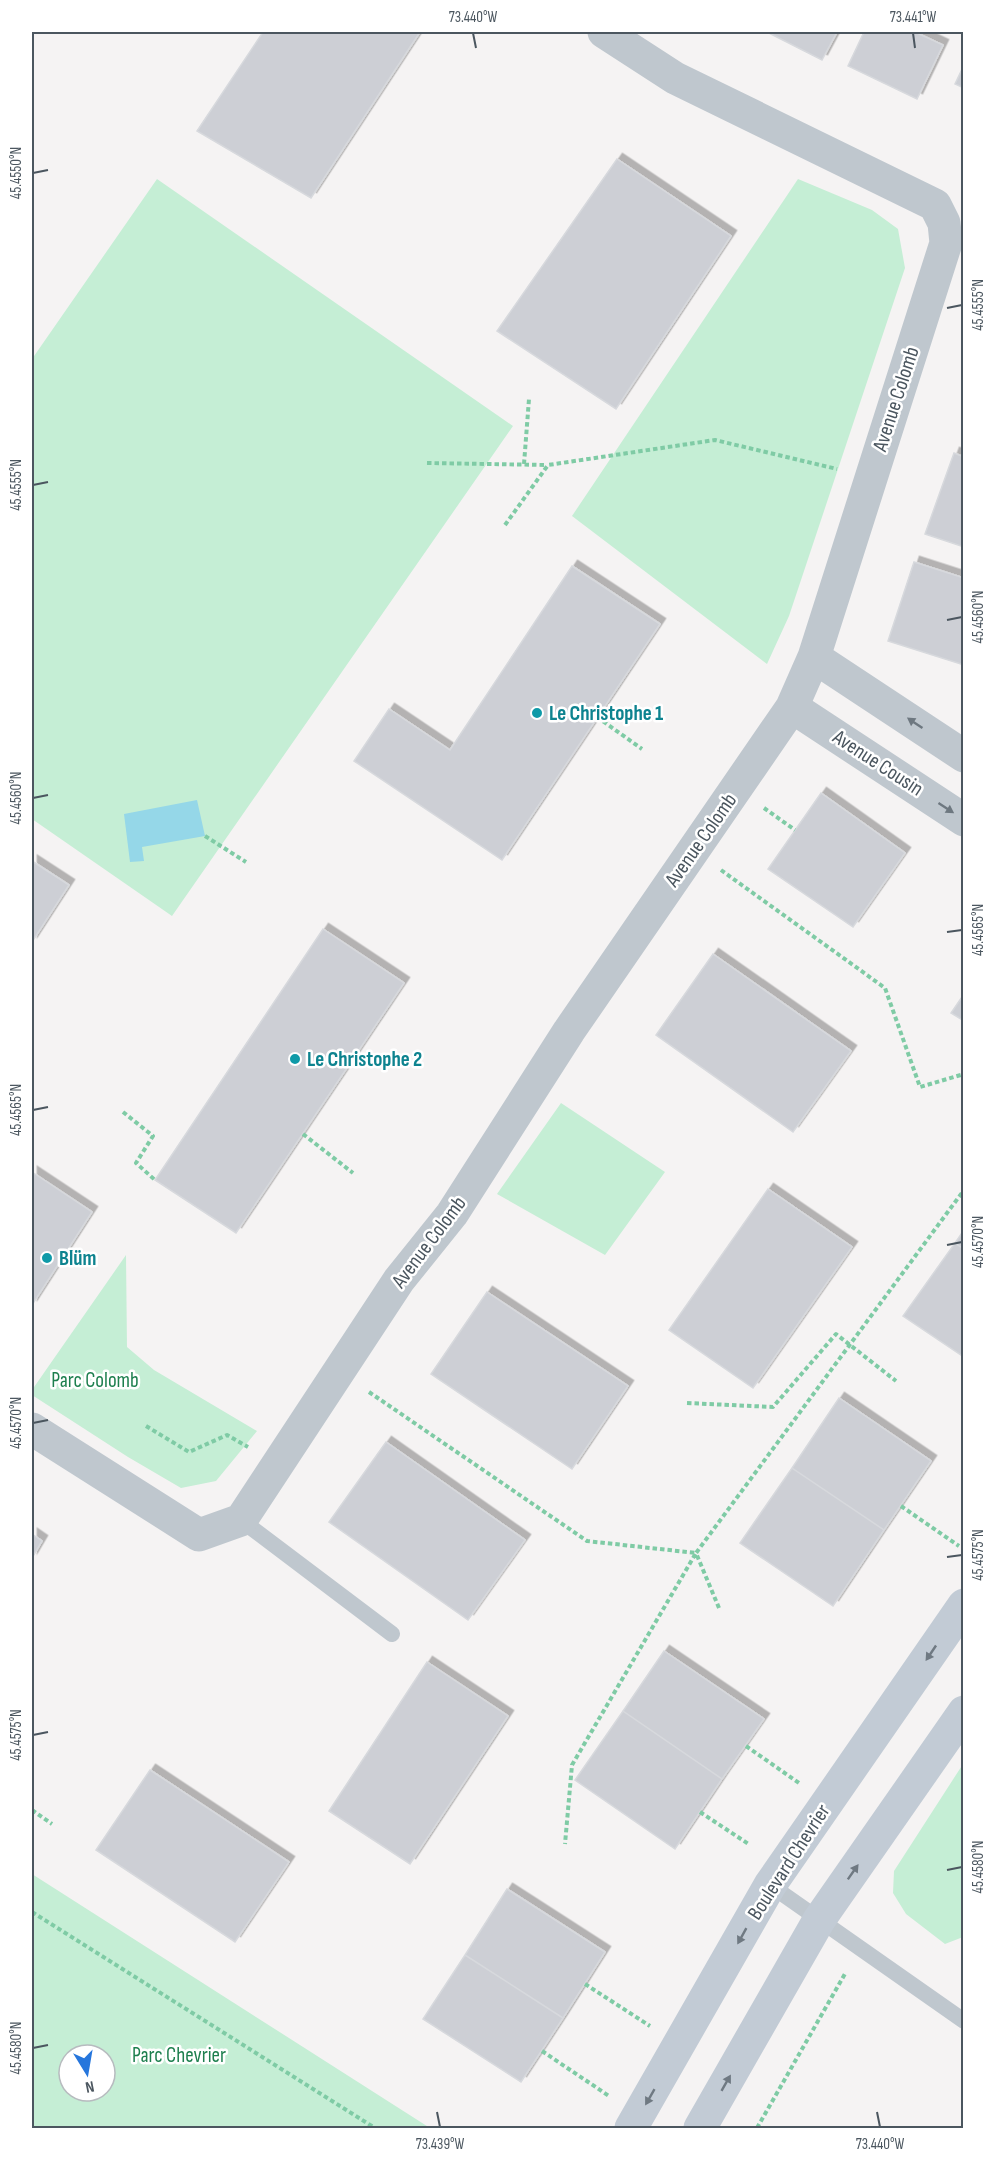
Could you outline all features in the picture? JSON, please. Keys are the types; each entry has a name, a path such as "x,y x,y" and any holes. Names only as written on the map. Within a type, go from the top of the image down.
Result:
{"street":[{"name":"Avenue Colomb","path":"241,1520 399,1280 452,1214 569,1031 792,707 814,657 946,243 944,223 935,205 675,78 604,32"},
{"path":"814,657 963,756"},
{"name":"Avenue Cousin","path":"792,707 963,820"},
{"path":"32,1429 199,1535 241,1520"},
{"name":"Boulevard Chevrier","path":"631,2128 770,1885 963,1605"},
{"path":"700,2128 819,1920 963,1712"}],"lane":[{"path":"241,1520 392,1634"},
{"path":"770,1885 963,2021"}],"path":[{"path":"524,464 528,399"},
{"path":"427,463 548,465 715,440 871,477"},
{"path":"505,525 548,465"},
{"path":"597,717 642,749"},
{"path":"205,836 246,862"},
{"path":"694,850 885,988 920,1087 963,1074"},
{"path":"123,1112 153,1136 136,1163 155,1180"},
{"path":"303,1134 354,1173"},
{"path":"565,1844 572,1765 696,1553 963,1190"},
{"path":"687,1403 773,1407 836,1334 896,1381"},
{"path":"338,1371 587,1541 696,1553"},
{"path":"146,1426 189,1452 227,1435 277,1465"},
{"path":"901,1506 959,1546"},
{"path":"696,1553 719,1608"},
{"path":"746,1746 800,1783"},
{"path":"32,1810 52,1824"},
{"path":"700,1812 750,1845"},
{"path":"32,1912 375,2128"},
{"path":"757,2128 860,1948"},
{"path":"585,1984 653,2028"},
{"path":"542,2051 615,2100"}],"green space":[{"path":"157,179 513,426 172,916 32,819 32,359"},
{"path":"798,179 872,210 898,229 905,268 789,616 767,664 572,516"},
{"path":"561,1103 665,1172 605,1255 497,1194"},
{"name":"Parc Colomb","path":"126,1255 127,1347 154,1370 257,1431 216,1481 181,1488 32,1395 32,1390"},
{"path":"963,1764 963,1937 945,1944 906,1914 893,1893 894,1871"},
{"name":"Parc Chevrier","path":"32,1874 430,2128 32,2128"}],"water":[{"path":"197,800 205,836 142,847 144,861 130,862 124,814"}],"building":[{"path":"263,32 420,32 311,198 197,131"},
{"path":"767,32 837,32 822,60"},
{"path":"864,32 915,32 943,45 917,99 848,66"},
{"path":"964,65 964,88 955,84"},
{"path":"617,159 731,236 616,409 497,331"},
{"path":"954,453 964,457 964,547 925,534"},
{"path":"914,562 964,578 964,665 888,641"},
{"name":"Le Christophe 1","path":"572,566 660,624 502,860 354,761 389,709 450,750"},
{"path":"821,793 905,853 853,927 768,869"},
{"path":"32,861 69,885 32,942"},
{"name":"Le Christophe 2","path":"323,929 404,983 236,1233 155,1180"},
{"path":"713,954 851,1051 793,1132 656,1035"},
{"path":"964,994 964,1021 951,1013"},
{"name":"Blüm","path":"32,1172 92,1212 32,1305"},
{"path":"768,1189 852,1247 753,1388 669,1330"},
{"path":"964,1230 964,1249 955,1243"},
{"path":"955,1243 964,1249 964,1357 903,1316"},
{"path":"487,1292 628,1386 572,1469 431,1374"},
{"path":"839,1398 931,1461 884,1530 792,1468"},
{"path":"386,1442 525,1540 468,1620 329,1522"},
{"path":"792,1468 884,1530 833,1606 740,1543"},
{"path":"32,1534 42,1541 32,1558"},
{"path":"664,1651 764,1719 722,1779 623,1711"},
{"path":"427,1662 508,1716 410,1864 329,1811"},
{"path":"623,1711 722,1779 675,1849 575,1780"},
{"path":"150,1770 289,1862 235,1942 96,1850"},
{"path":"507,1889 605,1952 563,2018 465,1955"},
{"path":"465,1955 563,2018 521,2082 423,2019"}],"place":[{"name":"Le Christophe 1","path":"537,713"},
{"name":"Le Christophe 2","path":"295,1059"},
{"name":"Blüm","path":"47,1258"}]}
